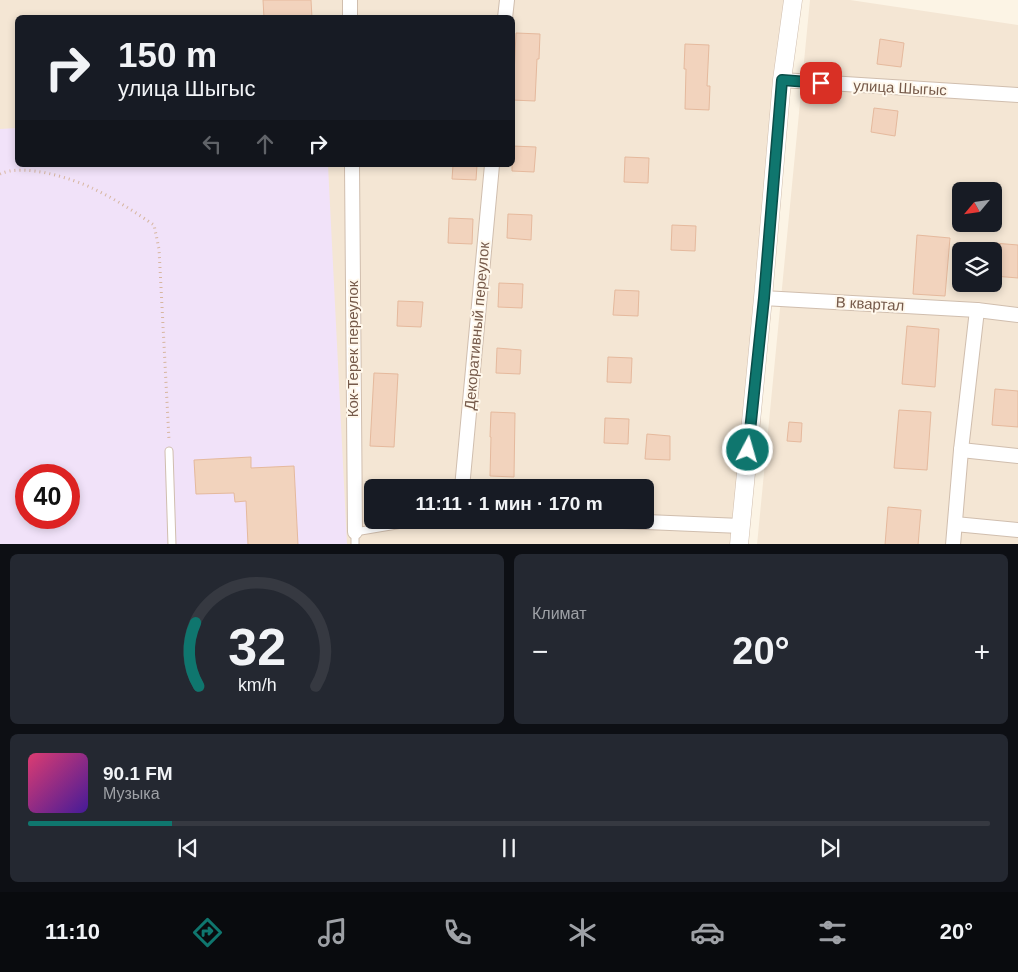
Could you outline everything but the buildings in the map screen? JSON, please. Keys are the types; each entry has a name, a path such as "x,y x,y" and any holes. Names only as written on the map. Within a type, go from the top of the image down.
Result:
{"street":[{"path":"350,0 350,15"},
{"path":"505,15 507,0"},
{"path":"739,544 764,298 782,80 793,0"},
{"name":"улица Шыгыс","path":"782,80 1018,95"},
{"name":"Кок-Терек переулок","path":"352,167 355,538"},
{"name":"Декоративный переулок","path":"463,479 492,167"},
{"name":"В квартал","path":"764,298 977,310 1018,315"},
{"path":"953,544 961,450 977,310"},
{"path":"961,450 1018,456"},
{"path":"654,522 741,526"},
{"path":"955,524 1018,530"}],"lane":[{"path":"169,451 172,544"},
{"path":"355,538 390,529"}],"path":[{"path":"0,174 26,170 51,173 93,188 154,226 159,249 169,451"}],"shaded area":[{"path":"0,0 787,0 730,544 0,544"},
{"path":"810,0 850,0 1018,25 1018,544 757,544"},
{"path":"15,128 15,167 328,167 347,544 0,544 0,129"}],"route":[{"path":"748,450 764,298 782,80 821,83"}]}
